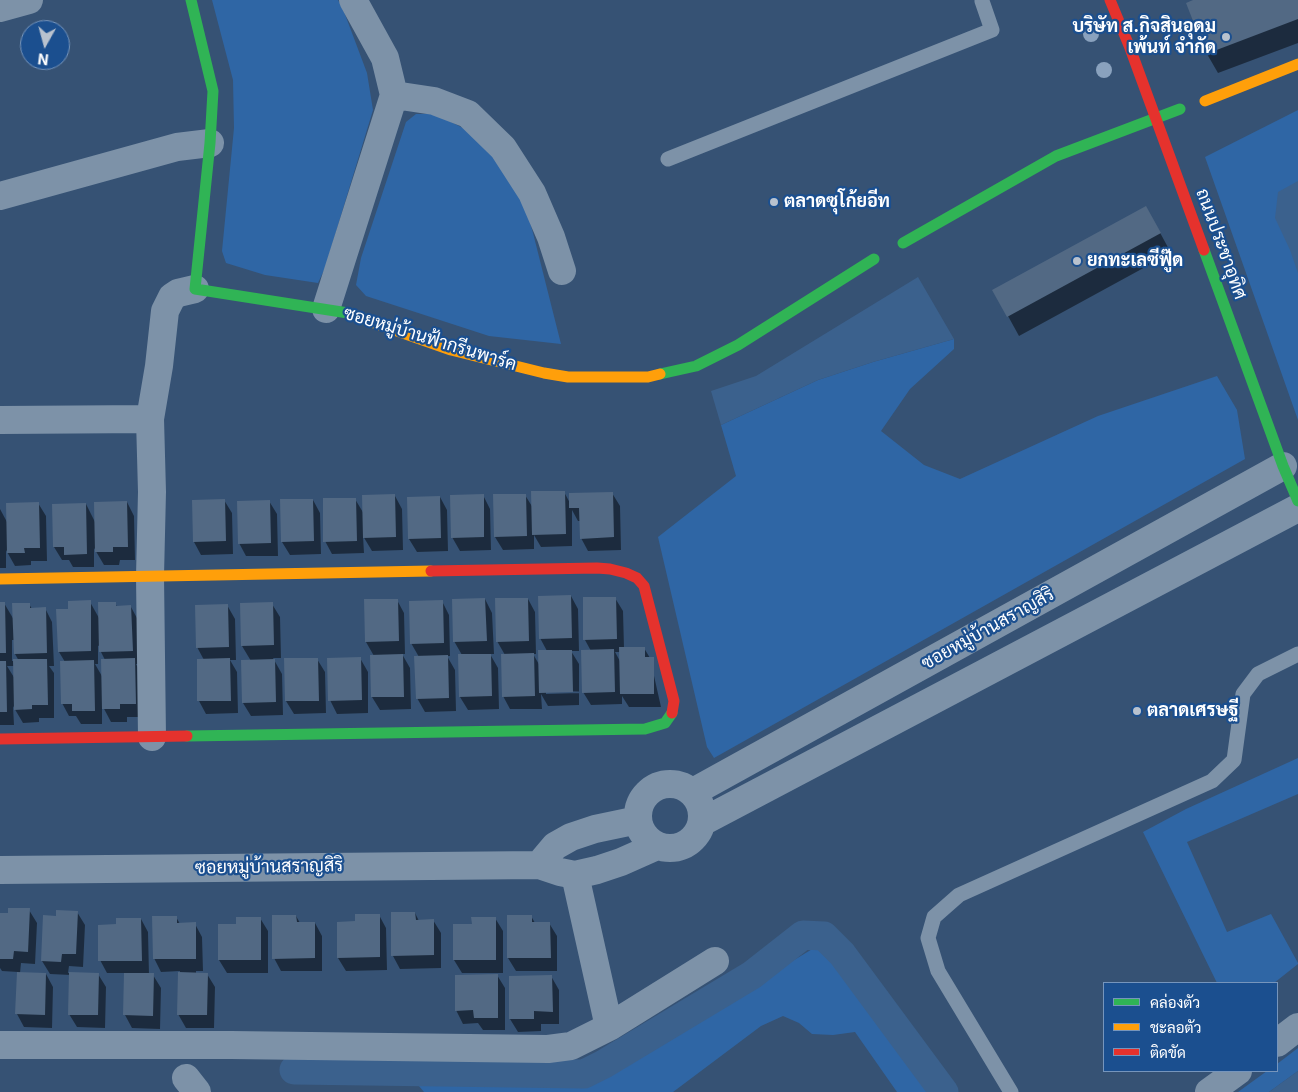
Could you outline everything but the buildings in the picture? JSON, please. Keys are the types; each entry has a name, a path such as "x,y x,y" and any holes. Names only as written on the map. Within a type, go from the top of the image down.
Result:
{"street":[{"path":"0,8 29,0"},
{"path":"191,0 214,91 195,289"},
{"path":"326,309 394,95 385,58 353,0"},
{"name":"ถนนประชาอุทิศ","path":"1110,0 1156,117 1298,501"},
{"path":"1205,101 1298,64"},
{"path":"394,95 434,101 468,114 503,148 532,193 551,238 562,271"},
{"path":"903,244 1056,156 1180,108"},
{"path":"0,196 177,147 210,143"},
{"name":"ซอยหมู่บ้านฟ้ากรีนพาร์ค","path":"152,737 150,576 152,492 150,419 159,366 165,311 172,297 178,293 195,289 348,313 451,350 544,373 568,377 648,377 696,366 738,345 874,259"},
{"path":"0,420 150,419"},
{"name":"ซอยหมู่บ้านสราญสิริ","path":"693,792 1284,466"},
{"name":"ซอยหมู่บ้านสราญสิริ","path":"0,870 539,865 575,875 597,870 657,846 674,848 684,845 699,832 702,822 1298,508"},
{"path":"0,579 610,569 637,578 644,586 674,701 672,714 665,723 645,729 0,739"},
{"path":"657,846 646,838 638,820 638,810 642,801 656,787 666,784 676,785 693,792 701,807 702,822"},
{"path":"539,865 555,846 571,837 595,829 638,820"},
{"path":"575,875 609,1027"},
{"path":"0,1045 231,1045 548,1049 571,1046 609,1027 715,961"},
{"path":"1278,1042 1298,1027"},
{"path":"1209,1092 1237,1072"}],"lane":[{"path":"668,159 992,30 983,0"},
{"path":"1011,1092 938,971 928,938 934,917 960,895 1212,781 1234,760 1244,694 1258,674 1298,654"}],"shaded area":[{"path":"212,0 338,0 367,73 373,110 325,268 318,283 265,275 226,263 222,251 234,128 233,80"},
{"path":"1298,110 1298,420 1205,157"},
{"path":"416,114 435,114 465,129 495,156 520,187 561,344 489,336 366,296 356,285 361,258 406,122"},
{"path":"1298,181 1298,273 1275,218 1278,192"},
{"path":"918,277 954,339 818,380 721,425 711,391 756,376"},
{"path":"954,339 954,349 910,389 881,431 924,465 960,479 1098,416 1217,376 1237,410 1245,459 714,758 707,747 658,537 736,476 721,425 818,380"},
{"path":"1298,758 1298,794 1187,842 1227,932 1271,914 1298,963 1275,982 1217,982 1143,832 1186,809"},
{"path":"819,945 928,1092 897,1092 855,1032 833,1035 812,1034 799,1023 783,1016 761,1026 673,1092 424,1092 414,1080 447,1083 580,1083 648,1048"},
{"path":"1298,1048 1298,1071 1269,1092 1238,1092 1266,1072 1278,1072 1278,1063"},
{"path":"1298,1071 1298,1092 1269,1092"}],"waterway":[{"path":"294,1070 584,1074 604,1064 752,975 803,935 824,936 842,954 944,1092"}],"traffic: fast":[{"path":"191,0 213,91 210,143 195,289 348,313 366,320"},
{"path":"903,243 1056,156 1180,109"},
{"path":"1204,250 1283,466 1298,501"},
{"path":"660,374 696,366 738,345 874,259"},
{"path":"187,736 645,729 665,723 672,713"}],"traffic: slow":[{"path":"1205,101 1298,64"},
{"path":"366,320 451,350 544,373 568,377 648,377 660,374"},
{"path":"0,579 431,571"}],"traffic: jam":[{"path":"1110,0 1130,48 1204,250"},
{"path":"431,571 597,568 610,569 637,578 644,586 674,701 672,713"},
{"path":"0,739 187,736"}],"place":[{"name":"บริษัท ส.กิจสินอุดม เพ้นท์ จำกัด","path":"1226,37"},
{"name":"ตลาดซุโก้ยอีท","path":"774,202"},
{"name":"ยกทะเลซีฟู๊ด","path":"1077,261"},
{"name":"ตลาดเศรษฐี","path":"1137,711"}]}
